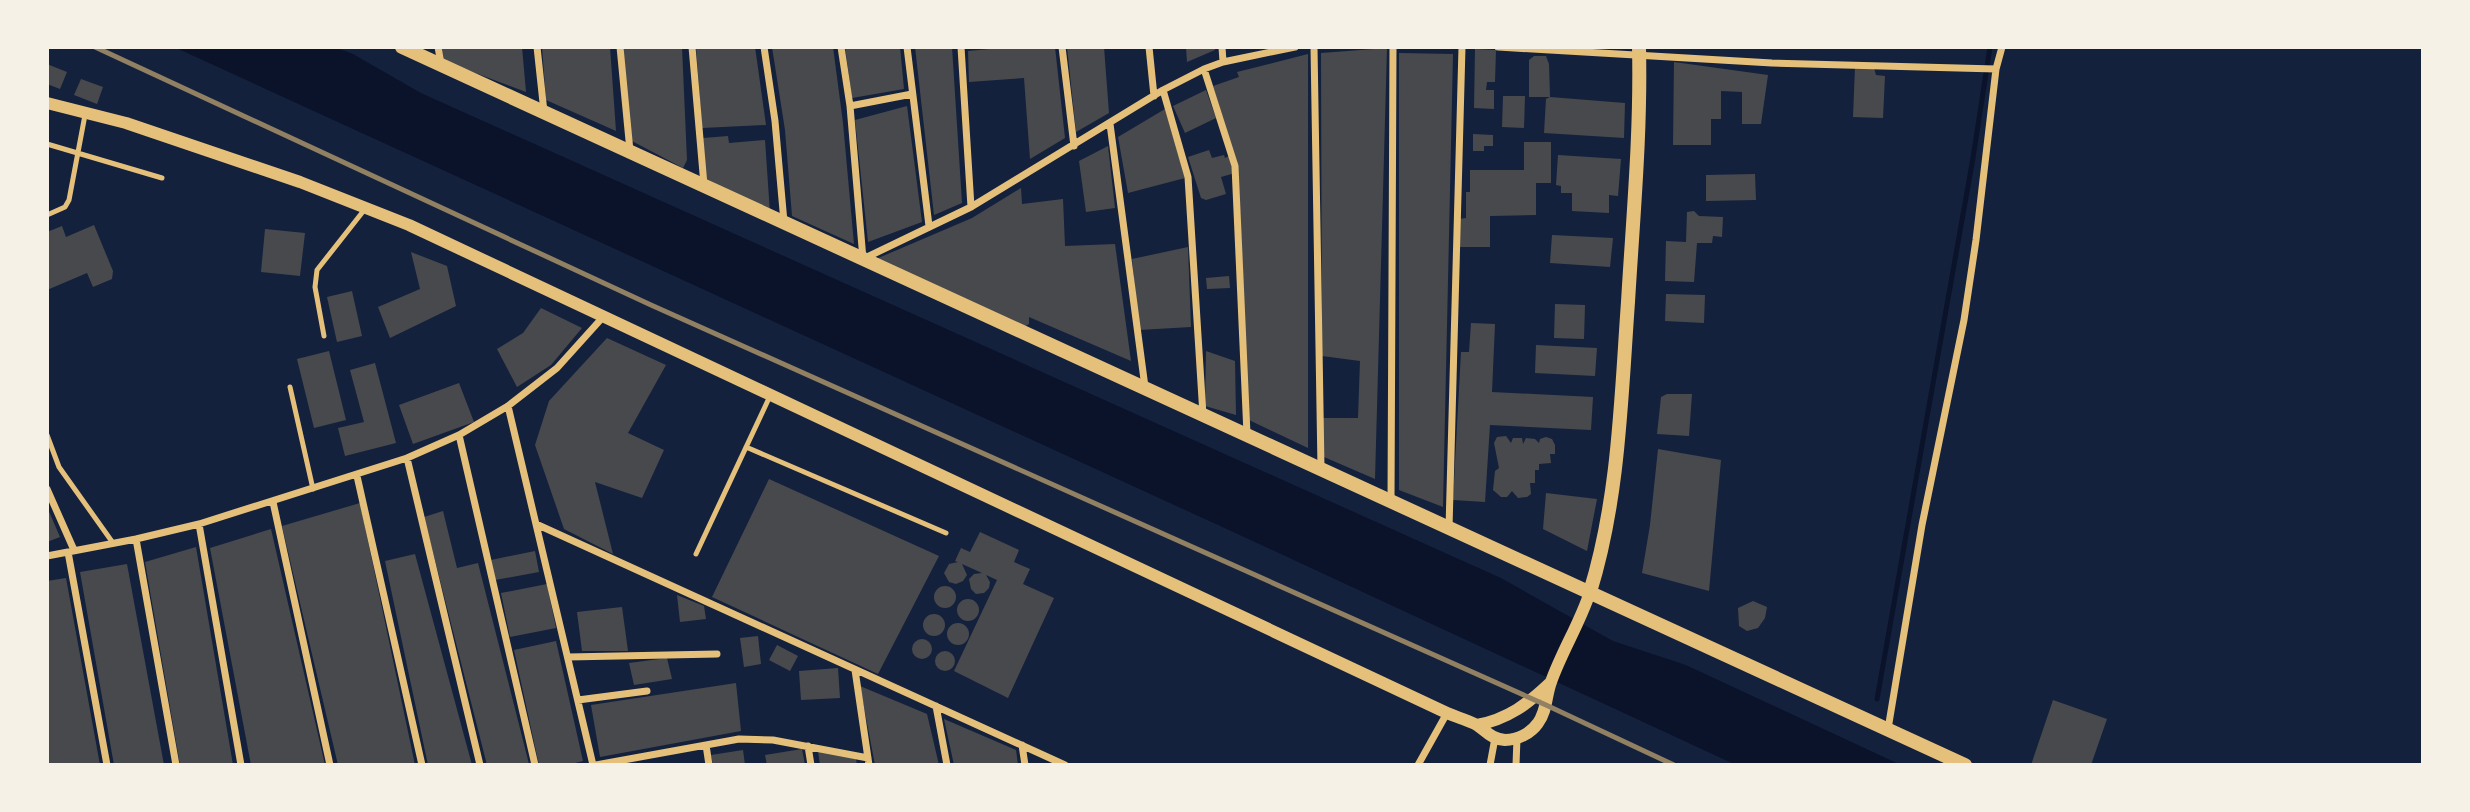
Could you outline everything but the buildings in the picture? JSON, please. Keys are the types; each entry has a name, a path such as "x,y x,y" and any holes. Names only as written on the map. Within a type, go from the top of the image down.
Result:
{"main road":[{"path":"402,47 1965,765"},
{"path":"1590,592 1603,550 1620,419 1637,175 1639,52"}],"street":[{"path":"438,47 441,65"},
{"path":"537,47 544,112"},
{"path":"620,47 630,152"},
{"path":"692,47 704,186"},
{"path":"764,47 775,121 784,223"},
{"path":"841,47 850,106 863,259 971,207 1163,90 1205,69 1223,62 1295,47"},
{"path":"907,47 929,226"},
{"path":"961,47 971,207"},
{"path":"1062,47 1073,146"},
{"path":"1149,47 1154,96"},
{"path":"1222,47 1223,62"},
{"path":"1314,47 1321,469"},
{"path":"1391,502 1393,47"},
{"path":"1449,528 1462,47"},
{"path":"1498,47 1639,52 1786,63 1996,69"},
{"path":"1888,729 1922,525 1964,320 1996,69 2002,47"},
{"path":"1205,69 1235,166 1247,435"},
{"path":"1163,90 1188,177 1203,415"},
{"path":"850,106 912,94"},
{"path":"47,103 126,123 367,207 1477,725 1495,738 1507,740 1528,733 1543,716 1551,682 1590,592"},
{"path":"1110,124 1146,389"},
{"path":"47,556 199,524 358,476 407,458 458,435 508,406 557,368 603,317"},
{"path":"508,406 595,765 738,739 774,740 869,761 855,670"},
{"path":"458,435 535,765"},
{"path":"407,458 480,765"},
{"path":"358,476 422,765"},
{"path":"47,489 71,551 107,765"},
{"path":"273,502 330,765"},
{"path":"199,524 241,765"},
{"path":"536,524 1065,765"},
{"path":"136,539 176,765"},
{"path":"568,657 717,654"},
{"path":"1477,725 1494,722 1514,713 1533,700 1551,682"},
{"path":"578,700 647,691"},
{"path":"936,706 947,765"},
{"path":"1418,765 1447,713"},
{"path":"1490,765 1495,738"},
{"path":"1516,765 1517,738"},
{"path":"706,745 709,765"},
{"path":"1022,745 1025,765"},
{"path":"808,746 811,765"}],"lane":[{"path":"47,215 65,207 69,200 85,112"},
{"path":"47,144 162,178"},
{"path":"324,336 315,287 317,270 367,207"},
{"path":"290,387 313,489"},
{"path":"696,554 770,396"},
{"path":"47,435 59,467 113,543"},
{"path":"746,447 946,533"}],"water":[{"path":"174,47 321,47 340,49 353,54 421,93 1501,578 1613,641 1686,665 1901,765 1736,765"}],"waterway":[{"path":"1877,699 1973,158 1990,47"}],"railway":[{"path":"95,47 651,305 1546,705 1674,765"}]}
